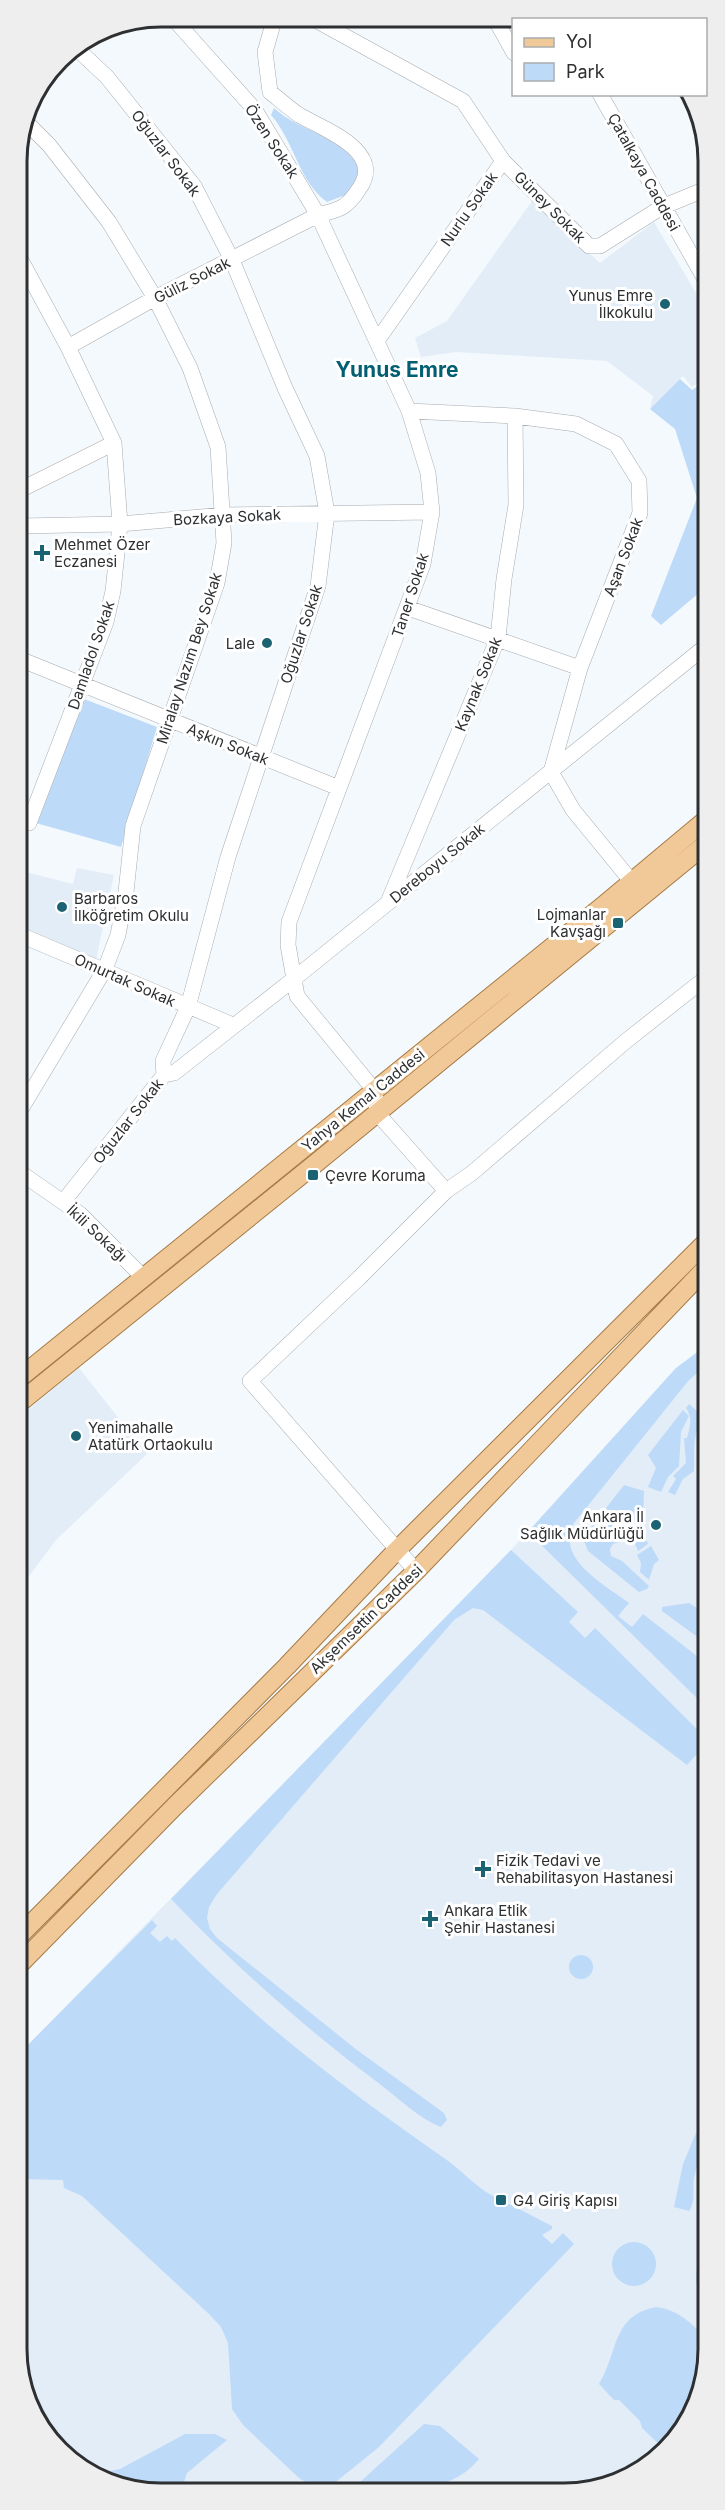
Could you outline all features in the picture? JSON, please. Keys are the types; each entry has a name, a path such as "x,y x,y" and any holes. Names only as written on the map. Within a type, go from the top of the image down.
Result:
{"main road":[{"name":"Yahya Kemal Caddesi","path":"27,1372 632,882 698,826"},
{"name":"Yahya Kemal Caddesi","path":"27,1397 698,850"},
{"name":"Akşemsettin Caddesi","path":"27,1928 287,1666 397,1550 698,1250"},
{"name":"Akşemsettin Caddesi","path":"27,1957 175,1806 416,1570 698,1276"}],"street":[{"name":"Özen Sokak","path":"182,27 255,110 318,215"},
{"name":"Güliz Sokak","path":"68,347 155,298 318,215 341,210 363,185 366,171 360,156 347,140 298,114 270,92 265,52 272,27"},
{"name":"Nurlu Sokak","path":"327,27 464,100 503,161 377,341"},
{"path":"499,27 512,51"},
{"name":"Oğuzlar Sokak","path":"63,1202 164,1075 163,1061 188,1007 228,857 318,586 327,513 317,456 285,388 232,260 194,186 107,77 82,54"},
{"name":"Çatalkaya Caddesi","path":"601,96 698,268"},
{"name":"Miralay Nazım Bey Sokak","path":"27,1099 105,969 118,935 126,892 133,826 217,583 224,543 224,514 218,447 190,368 155,298 108,222 49,145 32,128"},
{"name":"Güney Sokak","path":"503,161 589,246 600,246 662,207 698,192"},
{"name":"Taner Sokak","path":"318,215 410,411 428,473 432,512 423,564 408,608 289,922 288,945 297,996 375,1091"},
{"name":"Damladol Sokak","path":"27,271 68,347 114,443 120,524 113,591 106,622 29,823"},
{"name":"Aşan Sokak","path":"410,411 515,416 576,423 616,444 639,481 640,513 580,668 551,772"},
{"name":"Kaynak Sokak","path":"388,903 498,638 504,579 516,506 515,416"},
{"path":"27,485 114,443"},
{"name":"Bozkaya Sokak","path":"27,526 120,524 224,514 432,512"},
{"path":"408,608 580,668"},
{"name":"Dereboyu Sokak","path":"164,1075 174,1072 295,978 698,653"},
{"name":"Aşkın Sokak","path":"27,662 339,788"},
{"path":"551,772 573,810 632,882"},
{"name":"Omurtak Sokak","path":"27,940 105,969 233,1025"},
{"path":"416,1570 250,1381 359,1278 446,1191 472,1173 626,1041 698,984"},
{"path":"375,1091 377,1113 446,1191"},
{"name":"İkili Sokağı","path":"27,1177 80,1214 144,1278"}],"shaded area":[{"path":"532,201 600,263 654,222 698,296 698,383 692,387 683,376 650,409 653,396 607,361 456,352 421,357 415,338 447,321"},
{"name":"Barbaros İlköğretim Okulu","path":"77,868 114,875 96,960 27,933 27,872 73,884"},
{"name":"Ankara Etlik Şehir Hastanesi","path":"698,1352 698,2358 693,2384 680,2416 659,2444 631,2465 607,2476 573,2483 152,2483 118,2476 94,2465 66,2444 45,2416 34,2392 27,2358 27,2046 511,1550 676,1368"},
{"name":"Yenimahalle Atatürk Ortaokulu","path":"79,1368 147,1454 56,1540 27,1579 27,1411"}],"green space":[{"path":"274,108 297,124 333,142 354,159 361,172 351,193 327,202 317,194 303,173 286,137 271,115"},
{"path":"680,379 692,390 698,386 698,594 661,625 651,616 697,498 675,429 650,409"},
{"path":"84,699 157,727 121,847 36,823"},
{"path":"698,1352 698,1373 689,1380 574,1523 570,1536 571,1548 576,1559 596,1579 629,1603 618,1616 632,1627 643,1614 698,1657 698,1699 528,1532 676,1368"},
{"path":"689,1404 698,1412 694,1471 683,1479 675,1495 668,1492 676,1479 673,1476 686,1463 684,1438 687,1438 690,1415 686,1408"},
{"path":"683,1410 689,1416 681,1432 679,1466 668,1477 661,1492 648,1487 656,1468 648,1455"},
{"path":"624,1485 644,1491 643,1518 586,1534"},
{"path":"639,1525 648,1544 638,1551 632,1537 613,1544 610,1549 611,1556 622,1561 649,1586 639,1592 588,1551 584,1541"},
{"path":"651,1546 659,1560 654,1564 649,1580 640,1572 641,1563 637,1555"},
{"path":"511,1550 578,1612 569,1622 585,1638 595,1628 698,1730 698,1753 687,1765 483,1610 473,1608 454,1620 217,1894 209,1907 207,1918 210,1929 217,1938 357,2050 444,2113 447,2120 441,2127 410,2108 326,2042 246,1973 171,1899"},
{"path":"689,1603 698,1608 698,1637 662,1611 662,1607"},
{"path":"152,1920 157,1926 150,1933 160,1942 167,1936 172,1941 175,1938 271,2027 338,2081 451,2163 495,2197 495,2201 504,2207 509,2204 552,2226 552,2229 542,2235 552,2244 563,2233 574,2244 379,2447 334,2483 306,2483 243,2425 232,2409 228,2343 221,2327 82,2196 64,2188 63,2180 27,2179 27,2046"},
{"path":"581,1955 590,1958 593,1967 590,1976 581,1979 572,1976 569,1967 572,1958"},
{"path":"696,2133 698,2135 698,2166 694,2179 693,2202 689,2211 674,2207 683,2164"},
{"path":"634,2242 643,2243 650,2248 655,2255 655,2273 650,2280 643,2285 634,2286 625,2285 618,2280 613,2273 612,2264 613,2255 618,2248 625,2243"},
{"path":"698,2266 698,2289 696,2279"},
{"path":"656,2307 672,2311 698,2330 697,2366 688,2400 680,2416 659,2444 642,2428 640,2421 619,2400 614,2400 599,2384 623,2327 641,2312"},
{"path":"424,2424 440,2426 479,2459 466,2471 444,2483 359,2483"},
{"path":"185,2434 215,2434 227,2440 187,2473 185,2483 152,2483 107,2472 120,2469"}],"place":[{"name":"Yunus Emre İlkokulu","path":"665,304"},
{"name":"Mehmet Özer Eczanesi","path":"42,553"},
{"name":"Lale","path":"267,643"},
{"name":"Barbaros İlköğretim Okulu","path":"62,907"},
{"name":"Lojmanlar Kavşağı","path":"618,923"},
{"name":"Çevre Koruma","path":"313,1175"},
{"name":"Yenimahalle Atatürk Ortaokulu","path":"76,1436"},
{"name":"Ankara İl Sağlık Müdürlüğü","path":"656,1525"},
{"name":"Fizik Tedavi ve Rehabilitasyon Hastanesi","path":"483,1869"},
{"name":"Ankara Etlik Şehir Hastanesi","path":"430,1919"},
{"name":"G4 Giriş Kapısı","path":"501,2200"}],"district":[{"name":"Yunus Emre","path":"397,369"}]}
